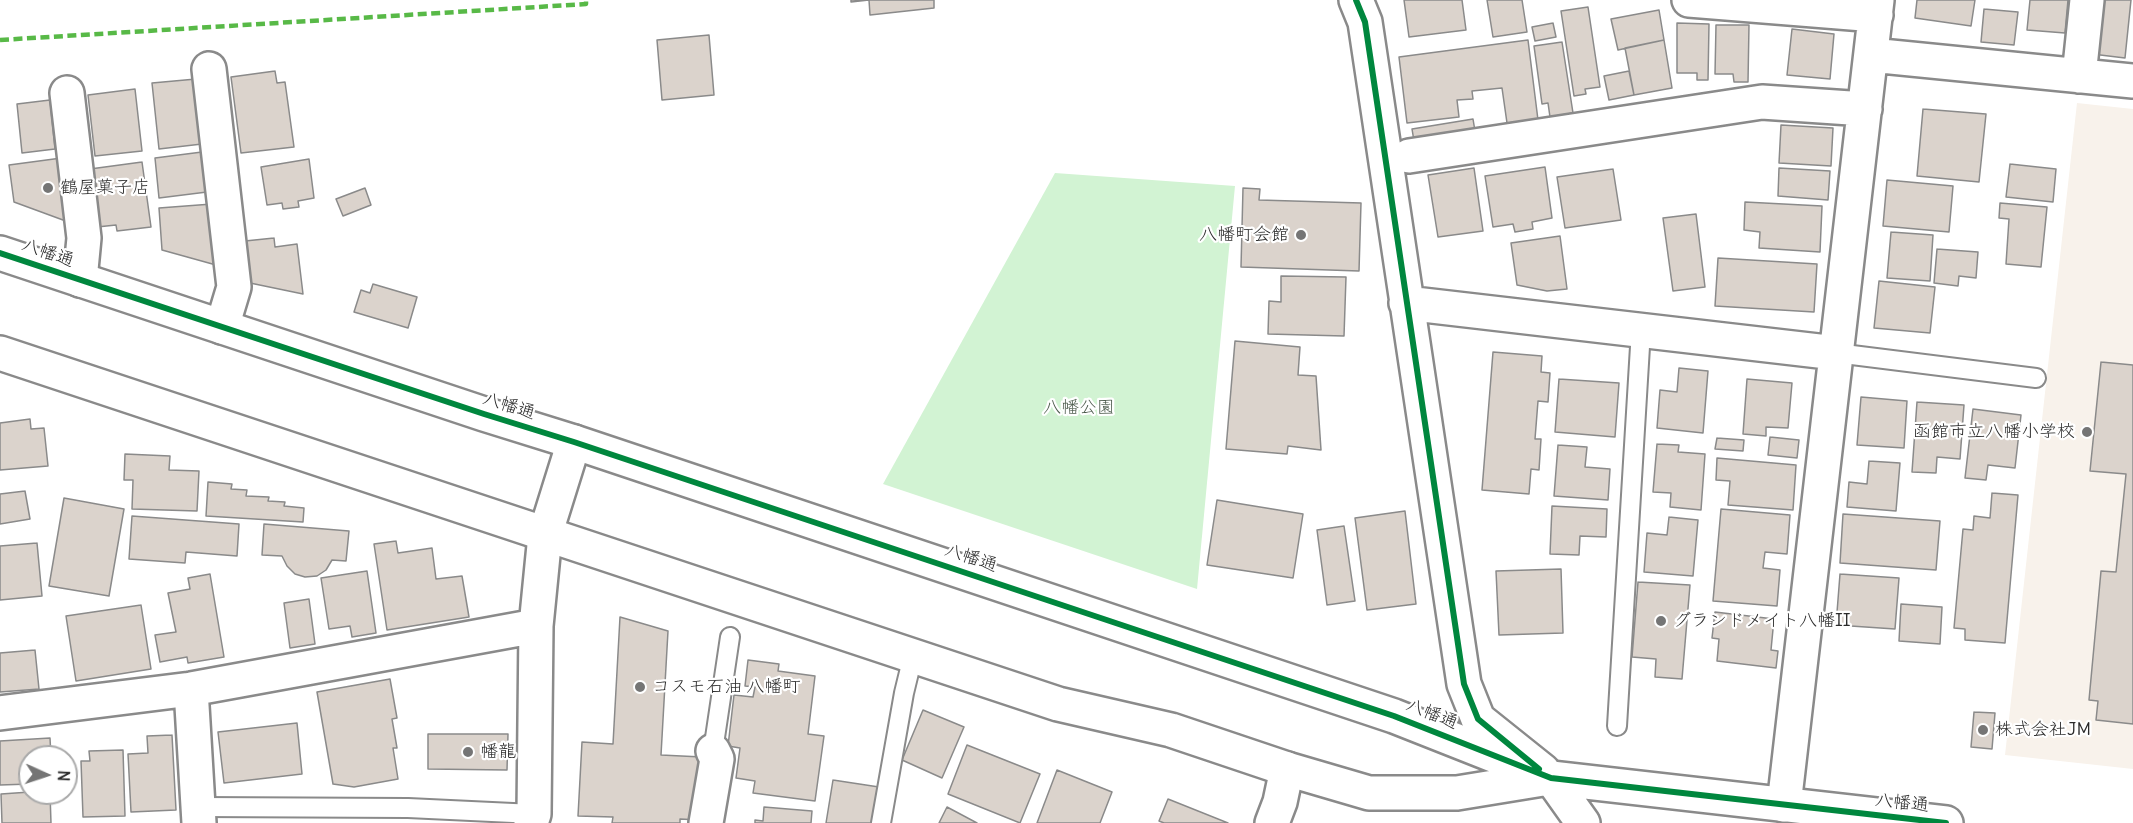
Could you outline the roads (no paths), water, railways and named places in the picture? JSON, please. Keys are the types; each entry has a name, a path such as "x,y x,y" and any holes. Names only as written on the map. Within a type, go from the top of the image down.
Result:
{"street":[{"path":"1356,0 1365,22 1464,684 1478,719 1551,778 1583,823"},
{"path":"1689,0 1877,7 1784,805"},
{"path":"2079,76 2087,0"},
{"path":"1871,55 2133,81"},
{"path":"209,69 234,286 222,327"},
{"path":"67,93 84,238 80,280"},
{"path":"1409,156 1762,102 1865,109"},
{"name":"八幡通","path":"0,253 1394,716 1551,778 1946,823"},
{"path":"1406,303 1836,353"},
{"name":"八幡通","path":"0,353 1058,704 1172,730 1287,769 1369,793 1457,793 1551,778"},
{"path":"532,818 536,626 545,535 574,442"},
{"path":"0,713 191,689 536,626"},
{"path":"191,689 198,815"},
{"path":"706,823 717,759 713,751"},
{"path":"1272,823 1280,802 1287,769"}],"lane":[{"path":"1617,726 1641,330"},
{"path":"1836,353 2036,378"},
{"path":"713,751 730,637"},
{"path":"880,823 913,656"},
{"path":"198,815 408,808 532,818"}],"place":[{"name":"鶴屋菓子店","path":"48,188"},
{"name":"八幡町会館","path":"1301,235"},
{"name":"函館市立八幡小学校","path":"2087,432"},
{"name":"グランドメイト八幡II","path":"1661,621"},
{"name":"コスモ石油 八幡町","path":"640,687"},
{"name":"株式会社JM","path":"1983,730"},
{"name":"幡龍","path":"468,752"}],"park label":[{"name":"八幡公園","path":"1079,408"}]}
